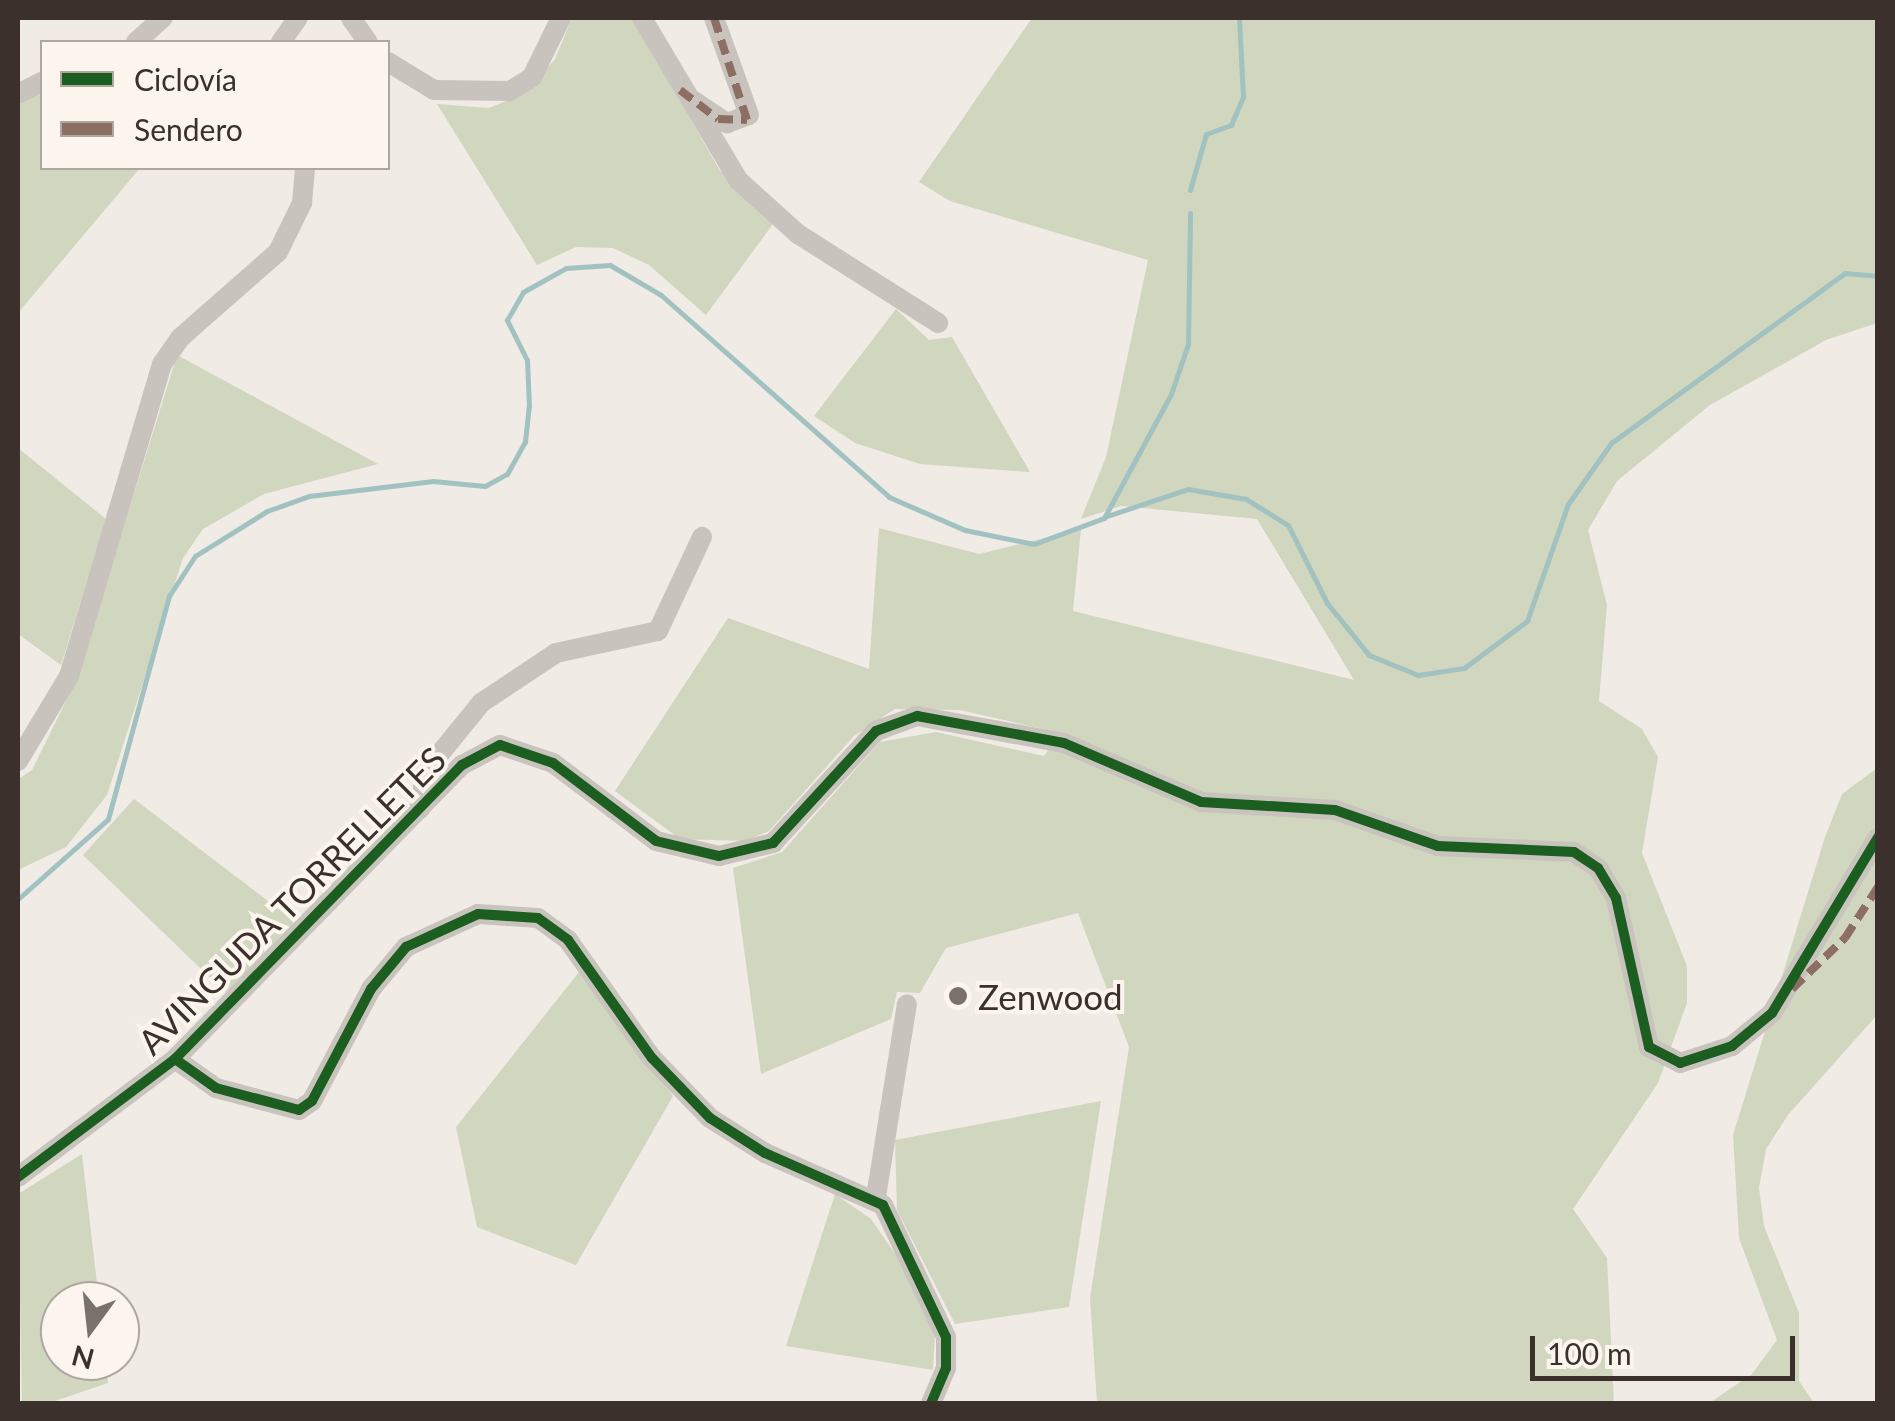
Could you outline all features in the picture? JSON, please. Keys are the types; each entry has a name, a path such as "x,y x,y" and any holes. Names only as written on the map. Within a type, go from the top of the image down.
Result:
{"street":[{"path":"138,40 163,18"},
{"path":"282,40 298,18"},
{"path":"351,18 367,40"},
{"path":"390,63 434,90 510,91 532,77 561,18"},
{"path":"642,18 726,165 766,208 938,323"},
{"path":"680,90 718,120 747,120 714,18"},
{"path":"18,762 69,676 162,364 180,338 278,252 302,203 305,170"},
{"path":"420,810 424,772 481,703 556,653 658,631 702,538"},
{"name":"AVINGUDA TORRELLETES","path":"18,1177 174,1060 471,757 510,746 553,762 656,841 736,854 773,843 891,721 928,717 1016,731 1201,802 1318,806 1438,846 1531,844 1588,858 1616,898 1649,1047 1670,1062 1692,1064 1732,1046 1772,1013 1878,837"},
{"path":"174,1060 216,1088 300,1110 312,1101 370,988 406,947 473,915 527,914 568,940 652,1058 720,1127 876,1197"},
{"path":"907,1004 876,1197 946,1336 946,1368 931,1404"}],"green space":[{"path":"572,18 632,18 719,169 773,224 706,315 649,265 613,248 576,247 537,265 437,104 489,108 526,93 555,59"},
{"path":"1032,18 1877,18 1877,323 1826,340 1710,405 1617,481 1588,530 1607,605 1599,701 1642,729 1658,757 1642,853 1687,966 1687,1003 1658,1083 1573,1209 1607,1258 1614,1403 1097,1403 1090,1298 1129,1047 1078,913 946,948 920,993 897,992 891,1019 761,1074 733,868 782,852 880,742 936,732 1044,756 1060,733 960,710 895,709 854,736 769,831 745,841 680,839 615,791 728,618 869,669 879,528 979,554 1081,529 1073,611 1354,680 1257,519 1121,506 1081,519 1106,457 1148,260 950,201 919,182"},
{"path":"40,94 40,170 138,170 18,313 18,105"},
{"path":"896,309 929,340 952,337 1030,472 920,464 855,443 814,416"},
{"path":"177,355 378,464 264,494 203,529 183,558 107,795 66,847 18,870 18,779 32,770 76,681"},
{"path":"18,448 106,519 61,665 18,634"},
{"path":"1877,768 1877,1015 1788,1115 1766,1149 1759,1188 1764,1226 1799,1313 1799,1381 1814,1403 1708,1404 1752,1374 1777,1340 1739,1238 1733,1135 1825,837 1842,794"},
{"path":"134,799 297,923 226,993 83,855"},
{"path":"579,972 673,1096 576,1265 477,1227 456,1127"},
{"path":"1101,1101 1069,1307 955,1324 897,1210 895,1140"},
{"path":"82,1154 97,1281 40,1281 40,1381 108,1383 49,1403 22,1403 18,1194"},
{"path":"835,1194 871,1219 905,1268 935,1334 933,1370 786,1346"}],"waterway":[{"path":"1190,190 1206,134 1231,125 1243,97 1239,18"},
{"path":"18,899 108,819 169,596 195,556 267,511 309,496 433,481 485,486 507,474 525,442 529,406 527,360 507,320 523,292 566,268 610,265 661,295 889,497 965,530 1034,544 1104,518 1171,394 1188,344 1190,213"},
{"path":"1107,516 1188,489 1246,499 1288,525 1327,603 1369,655 1418,675 1464,668 1527,621 1568,504 1611,443 1845,273 1878,276"}],"marked path":[{"path":"680,90 718,119 747,120 714,18"},
{"path":"1792,989 1845,938 1878,887"}],"cycle path":[{"path":"18,1177 175,1059 462,765 500,745 553,763 656,841 719,856 773,843 876,731 917,716 1064,743 1201,802 1335,810 1438,846 1574,852 1598,868 1616,898 1649,1047 1680,1063 1732,1046 1772,1013 1878,837"},
{"path":"175,1059 216,1088 299,1110 312,1101 371,989 406,947 478,914 538,918 568,940 652,1058 710,1118 765,1153 883,1205 946,1337 946,1368 931,1404"}],"place":[{"name":"Zenwood","path":"958,996"}]}
